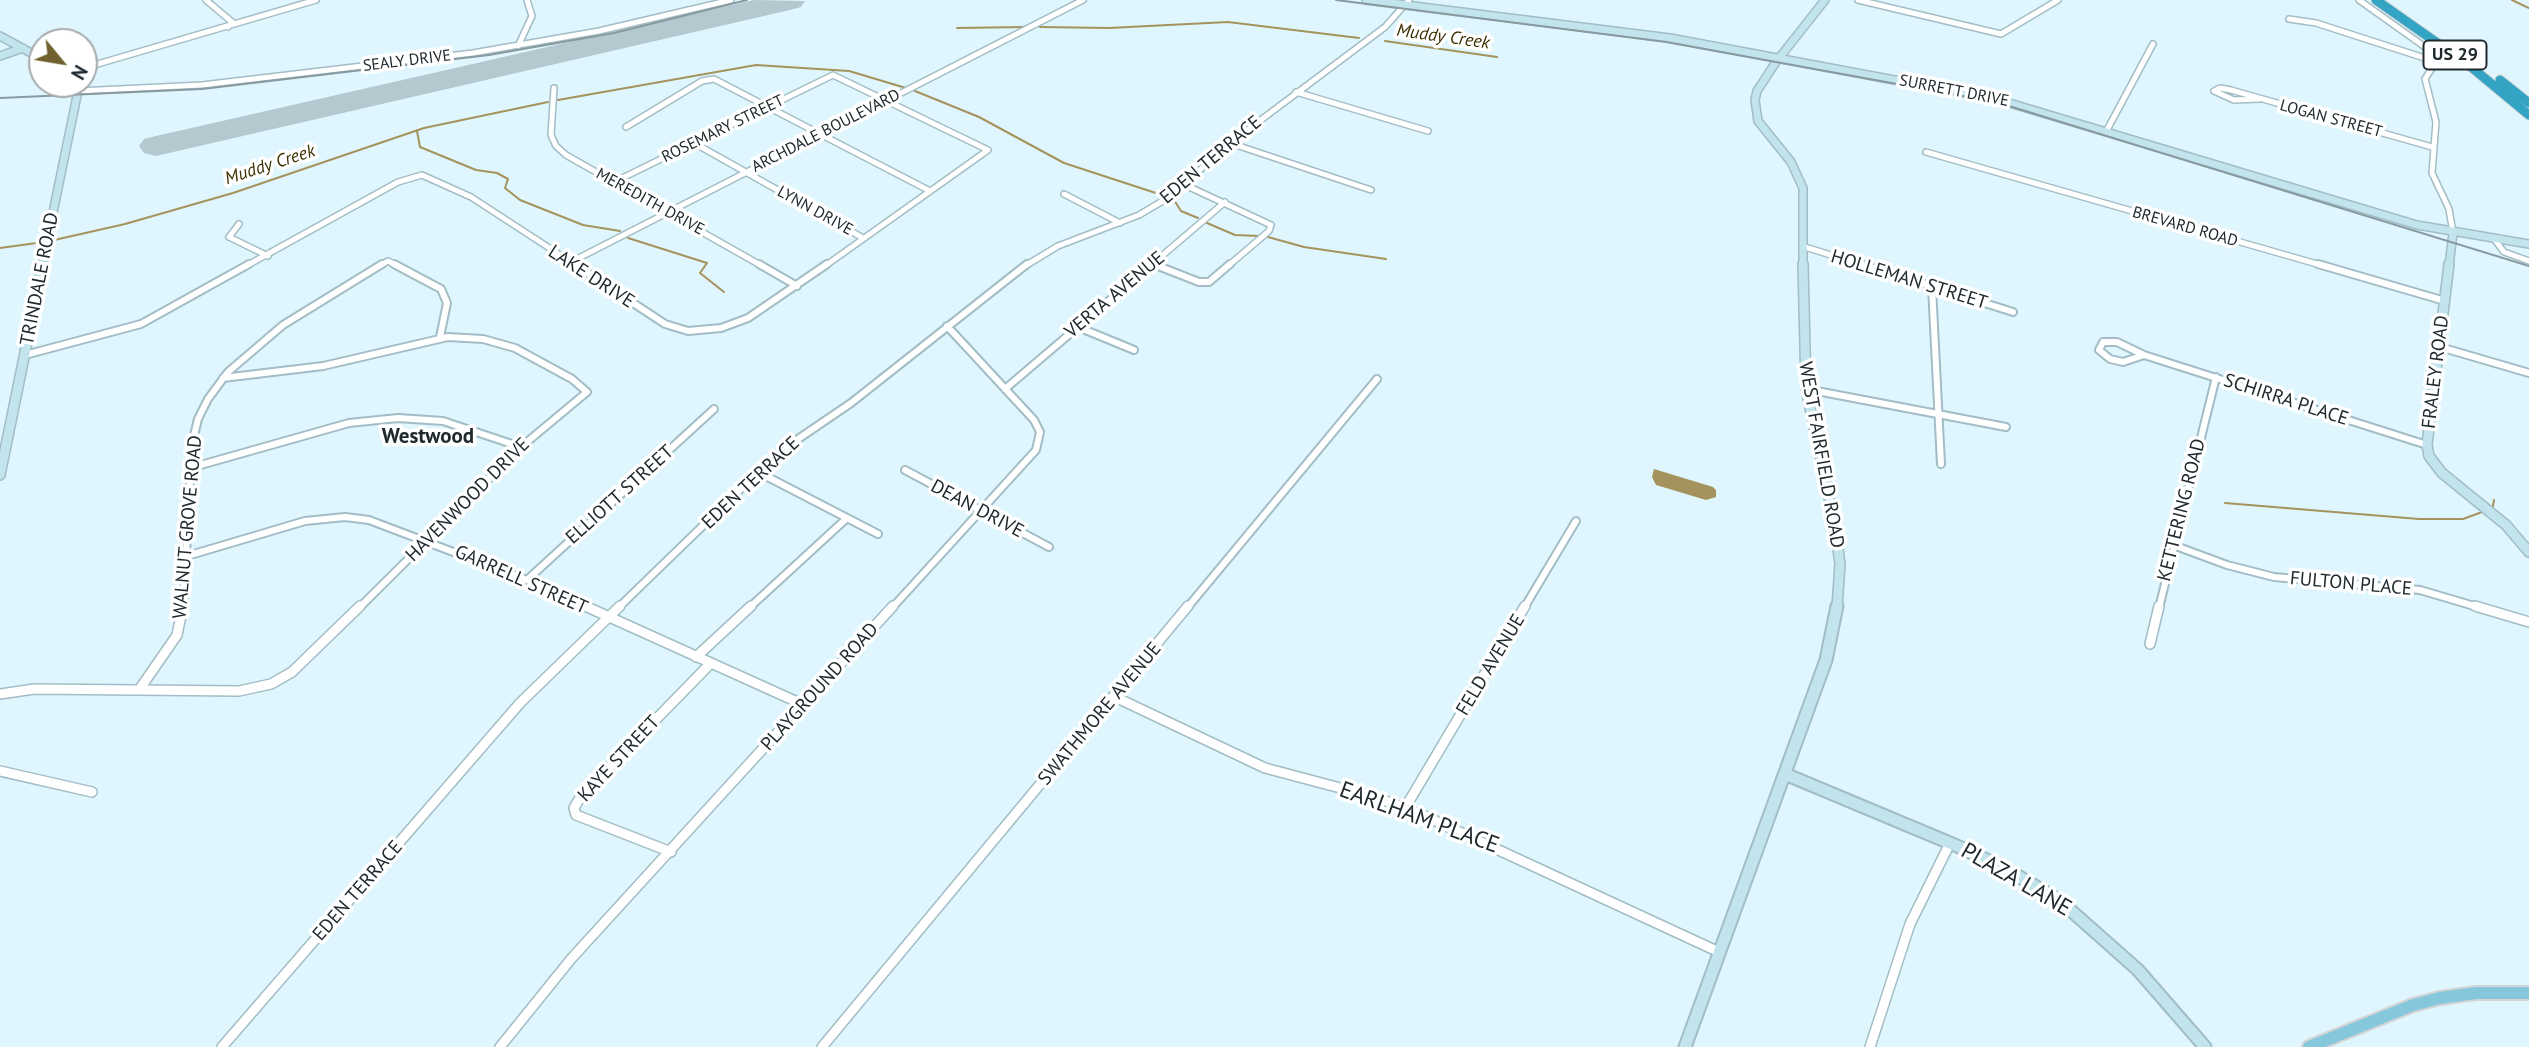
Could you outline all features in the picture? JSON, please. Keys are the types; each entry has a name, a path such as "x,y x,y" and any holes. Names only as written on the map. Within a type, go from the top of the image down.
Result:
{"highway":[{"name":"US 29","path":"2376,0 2470,66 2529,115"},
{"name":"US 29","path":"2389,0 2468,54 2529,103"}],"main road":[{"name":"SURRETT DRIVE","path":"1366,0 1407,2 1657,36 2017,104 2382,215 2453,233 2529,244"},
{"name":"WEST FAIRFIELD ROAD","path":"1685,1047 1785,774 1833,632 1840,564 1835,526 1806,390 1802,329 1805,247 1803,188 1799,176 1764,131 1755,110 1757,90 1779,57 1825,0"},
{"path":"2,38 28,51"},
{"path":"0,56 23,48"},
{"name":"TRINDALE ROAD","path":"0,475 74,98"},
{"name":"FRALEY ROAD","path":"2453,233 2427,445 2430,456 2442,473 2506,525 2529,552"},
{"name":"PLAZA LANE","path":"1785,774 1950,843 2004,868 2059,900 2138,970 2205,1047"},
{"path":"2309,1047 2422,1003 2476,993 2529,993"}],"street":[{"path":"206,0 232,22 227,28"},
{"path":"98,64 316,0"},
{"path":"521,46 532,16 527,0"},
{"name":"SEALY DRIVE","path":"98,87 220,84 521,46 649,21 731,0"},
{"name":"ARCHDALE BOULEVARD","path":"569,262 1083,0"},
{"path":"1858,0 2003,34 2058,0"},
{"path":"2359,0 2437,55 2437,62 2425,79 2436,122 2432,173 2449,209 2453,233"},
{"name":"EDEN TERRACE","path":"222,1047 520,703 758,472 796,439 851,403 1046,251 1120,223 1156,206 1185,185 1230,143 1377,33 1407,2"},
{"path":"2289,19 2316,23 2437,62"},
{"path":"2108,130 2153,44"},
{"name":"LAKE DRIVE","path":"25,355 114,334 141,324 398,182 422,175 471,197 654,318 688,331 710,330 738,323 797,286 988,150 833,75"},
{"name":"ROSEMARY STREET","path":"612,183 833,75"},
{"path":"626,127 709,79 930,191"},
{"name":"MEREDITH DRIVE","path":"554,88 551,135 556,146 565,155 797,286"},
{"name":"LOGAN STREET","path":"2260,99 2234,100 2214,91 2220,88 2231,90 2432,147"},
{"path":"1296,92 1428,131"},
{"name":"LYNN DRIVE","path":"694,143 863,238"},
{"path":"1230,143 1371,190"},
{"name":"BREVARD ROAD","path":"1926,152 2445,301"},
{"path":"1152,264 1199,282 1209,282 1269,231 1269,222 1185,185"},
{"path":"1064,194 1120,223"},
{"name":"VERTA AVENUE","path":"1004,389 1224,202"},
{"path":"239,224 229,237 268,256"},
{"path":"2495,240 2504,252 2529,261"},
{"name":"HOLLEMAN STREET","path":"1805,247 2013,312"},
{"name":"WALNUT GROVE ROAD","path":"139,690 179,629 187,556 190,468 198,419 223,378 243,357 283,325 388,261 441,289 447,303 440,337"},
{"path":"1932,287 1941,464"},
{"name":"PLAYGROUND ROAD","path":"500,1047 571,960 1036,450 1041,438 1034,420 947,326"},
{"path":"1078,327 1134,350"},
{"name":"HAVENWOOD DRIVE","path":"0,694 34,689 239,691 271,684 300,665 521,447 587,392 572,379 505,344 472,338 440,337 349,361 223,378"},
{"name":"SCHIRRA PLACE","path":"2144,355 2123,362 2110,359 2099,351 2103,342 2117,342 2144,355 2427,445"},
{"path":"2440,347 2529,373"},
{"name":"KETTERING ROAD","path":"2150,644 2216,377"},
{"name":"SWATHMORE AVENUE","path":"821,1047 1377,379"},
{"path":"1806,390 2006,427"},
{"name":"ELLIOTT STREET","path":"527,580 714,409"},
{"path":"190,468 349,423 398,418 443,421 521,447"},
{"path":"0,429 10,427"},
{"name":"DEAN DRIVE","path":"905,471 1049,547"},
{"path":"758,472 878,534"},
{"name":"GARRELL STREET","path":"187,556 298,523 332,517 369,520 429,540 527,580 804,705"},
{"path":"696,657 848,518"},
{"name":"FELD AVENUE","path":"1405,808 1576,520"},
{"name":"FULTON PLACE","path":"2174,545 2227,565 2273,577 2328,584 2385,585 2420,590 2529,622"},
{"name":"KAYE STREET","path":"671,852 576,815 574,808 581,796 711,663"},
{"name":"EARLHAM PLACE","path":"1115,697 1265,768 1405,808 1504,850 1719,952"},
{"path":"0,771 92,792"},
{"path":"1870,1047 1910,924 1950,843"}],"shaded area":[{"path":"1654,469 1713,487 1716,497 1706,500 1656,485 1652,477"}],"waterway":[{"path":"2512,0 2529,8"},
{"name":"Muddy Creek","path":"1040,27 1109,28 1228,22 1359,38"},
{"name":"Muddy Creek","path":"957,28 1025,27"},
{"name":"Muddy Creek","path":"1385,41 1497,57"},
{"name":"Muddy Creek","path":"558,100 756,65 849,71 906,88"},
{"path":"915,91 979,117 1064,163 1165,196"},
{"name":"Muddy Creek","path":"50,241 125,224 233,193 424,128 548,102"},
{"path":"417,131 420,147 476,170 497,173 508,179 505,188 520,200 583,225 620,231"},
{"path":"1174,200 1181,211 1198,218"},
{"path":"1207,223 1235,235 1259,236"},
{"path":"1268,237 1304,247 1386,259"},
{"path":"628,238 707,263 700,273 724,292"},
{"name":"Muddy Creek","path":"0,248 44,242"},
{"path":"2493,506 2494,500"},
{"path":"2225,503 2419,519 2463,519 2482,512"}],"runway":[{"path":"156,146 790,1"}],"railway":[{"path":"0,98 202,89 489,55 614,33 747,0"},
{"path":"1336,0 1666,42 1996,102 2529,266"}],"district":[{"name":"Westwood","path":"428,437"}]}
